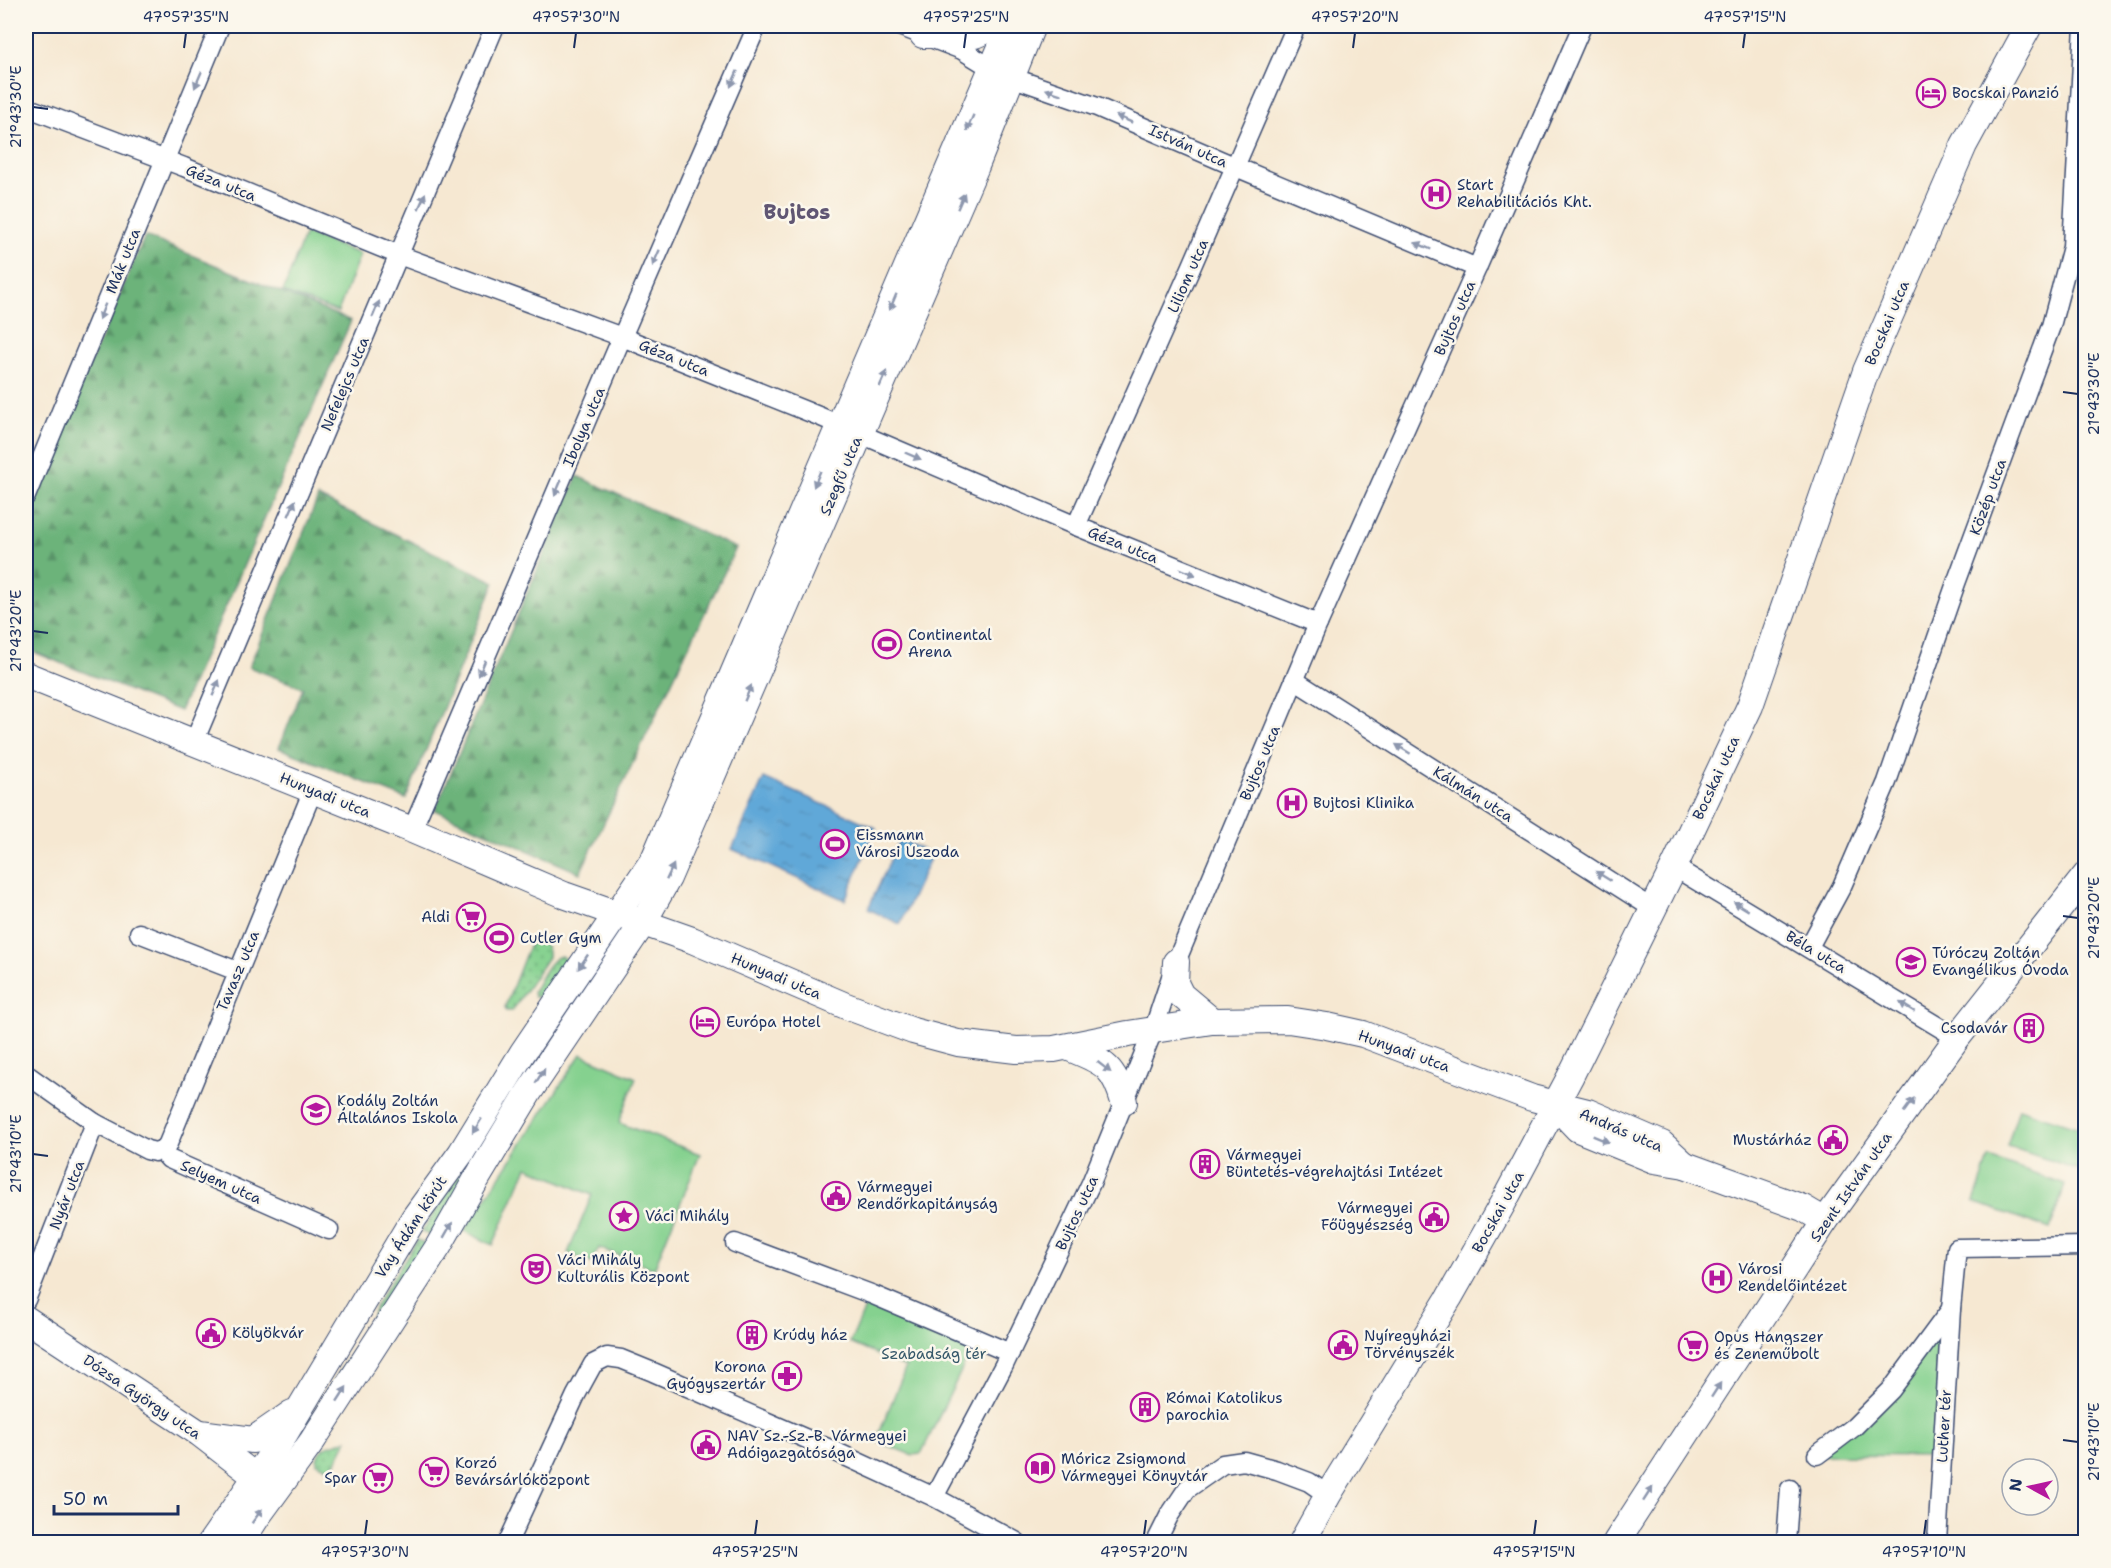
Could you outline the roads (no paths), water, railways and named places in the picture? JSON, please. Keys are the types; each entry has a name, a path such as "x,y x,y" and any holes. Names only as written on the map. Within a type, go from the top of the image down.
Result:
{"street":[{"name":"Mák utca","path":"26,496 220,26"},
{"name":"Nefelejcs utca","path":"194,742 495,26"},
{"name":"Ibolya utca","path":"412,830 757,26"},
{"name":"István utca","path":"899,26 962,50 1002,73 1097,106 1477,268"},
{"path":"923,35 975,35 996,26"},
{"name":"Szegfű utca","path":"616,914 654,859 850,429 976,166 1002,73 1010,26"},
{"name":"Szegfű utca","path":"1002,73 1032,26"},
{"name":"Liliom utca","path":"1076,526 1236,167 1296,26"},
{"name":"Bujtos utca","path":"934,1497 1010,1353 1091,1184 1153,1031 1176,962 1294,680 1582,26"},
{"name":"Bocskai utca","path":"1302,1542 1328,1495 1449,1298 1503,1203 1555,1105 1674,867 1750,706 1866,371 1964,145 2029,26"},
{"name":"Közép utca","path":"1809,947 1842,886 1887,782 1956,583 2079,250 2084,26"},
{"name":"Géza utca","path":"26,106 399,255 622,337 850,429 1076,526 1318,624"},
{"name":"Szegfű utca","path":"643,923 668,878 850,429"},
{"name":"Hunyadi utca","path":"26,675 412,830 564,895 692,940 846,1006 913,1031 958,1043 1016,1050 1067,1047 1212,1021 1288,1020 1363,1034 1555,1105"},
{"name":"Kálmán utca","path":"1294,680 1652,908"},
{"name":"Tavasz utca","path":"161,1150 167,1146 313,790"},
{"name":"Béla utca","path":"1674,867 1957,1038"},
{"name":"Szent István utca","path":"1616,1542 1825,1221 1957,1038 2085,875"},
{"name":"Vay Ádám körút","path":"241,1542 251,1525 266,1485 302,1406 414,1218 461,1153 523,1052 616,914"},
{"name":"Vay Ádám körút","path":"211,1542 236,1503 266,1485 311,1443 438,1247 529,1092 643,923"},
{"path":"139,933 237,971"},
{"path":"1176,962 1175,983 1181,995 1212,1021"},
{"path":"1067,1047 1094,1059 1113,1073 1124,1102"},
{"name":"Selyem utca","path":"26,1074 95,1123 147,1150 155,1152 161,1150 169,1159 329,1230"},
{"name":"András utca","path":"1555,1105 1588,1112 1662,1144 1685,1165 1803,1208 1825,1221"},
{"name":"Nyár utca","path":"26,1300 95,1123"},
{"path":"735,1243 870,1294 1010,1353"},
{"name":"Luther tér","path":"1937,1542 1951,1309 1957,1248 2085,1246"},
{"path":"1817,1455 1854,1427 1891,1390 1951,1309"},
{"name":"Dózsa György utca","path":"26,1319 199,1433 266,1485"},
{"path":"508,1542 576,1395 593,1364 607,1357 621,1359 832,1450 934,1497 1017,1542"},
{"path":"199,1433 253,1440 302,1406"},
{"path":"1156,1542 1169,1516 1187,1490 1223,1464 1244,1461 1277,1470 1309,1482 1328,1495"},
{"path":"1786,1542 1790,1489"}],"water":[{"path":"764,778 876,828 845,900 732,849"},
{"path":"900,839 932,854 900,924 868,909"}],"place":[{"name":"Bocskai Panzió","path":"1931,93"},
{"name":"Start Rehabilitációs Kht.","path":"1436,194"},
{"name":"Continental Arena","path":"887,644"},
{"name":"Bujtosi Klinika","path":"1292,803"},
{"name":"Eissmann Városi Uszoda","path":"835,844"},
{"name":"Aldi","path":"471,917"},
{"name":"Cutler Gym","path":"499,938"},
{"name":"Túróczy Zoltán Evangélikus Óvoda","path":"1911,962"},
{"name":"Európa Hotel","path":"705,1022"},
{"name":"Csodavár","path":"2029,1028"},
{"name":"Kodály Zoltán Általános Iskola","path":"316,1110"},
{"name":"Mustárház","path":"1833,1140"},
{"name":"Vármegyei Büntetés-végrehajtási Intézet","path":"1205,1164"},
{"name":"Vármegyei Rendőrkapitányság","path":"836,1196"},
{"name":"Váci Mihály","path":"624,1216"},
{"name":"Vármegyei Főügyészség","path":"1434,1217"},
{"name":"Váci Mihály Kulturális Központ","path":"536,1269"},
{"name":"Városi Rendelőintézet","path":"1717,1278"},
{"name":"Kölyökvár","path":"211,1333"},
{"name":"Krúdy ház","path":"752,1335"},
{"name":"Nyíregyházi Törvényszék","path":"1343,1345"},
{"name":"Opus Hangszer és Zeneműbolt","path":"1693,1346"},
{"name":"Korona Gyógyszertár","path":"787,1376"},
{"name":"Római Katolikus parochia","path":"1145,1407"},
{"name":"NAV Sz.-Sz.-B. Vármegyei Adóigazgatósága","path":"706,1445"},
{"name":"Móricz Zsigmond Vármegyei Könyvtár","path":"1040,1468"},
{"name":"Korzó Bevársárlóközpont","path":"434,1472"},
{"name":"Spar","path":"378,1478"}],"district":[{"name":"Bujtos","path":"797,212"}],"park label":[{"name":"Szabadság tér","path":"934,1354"}]}
